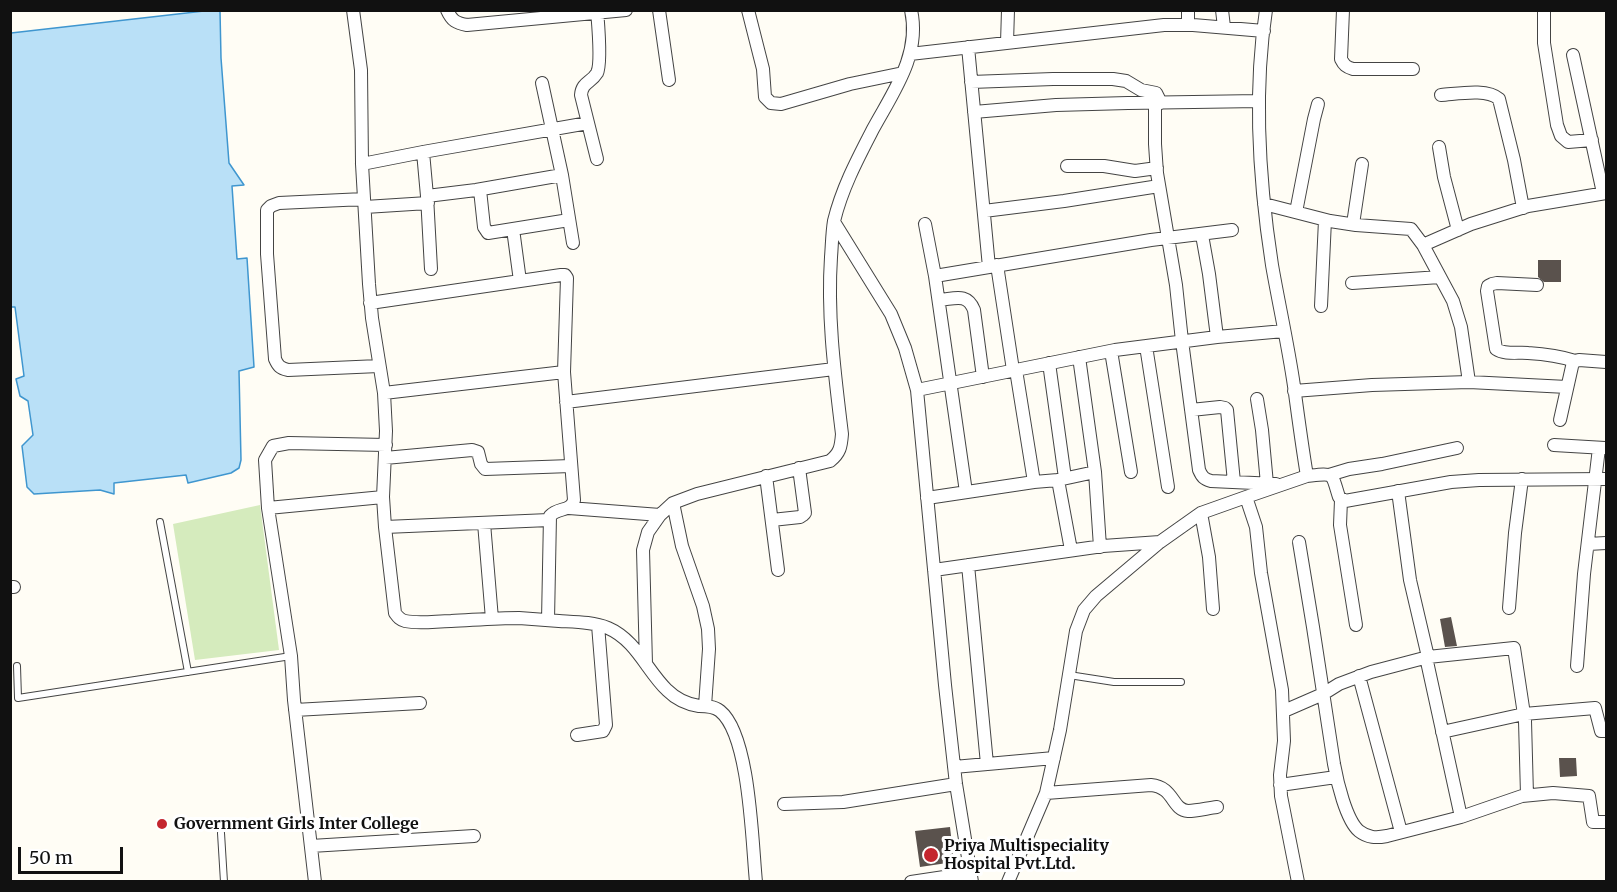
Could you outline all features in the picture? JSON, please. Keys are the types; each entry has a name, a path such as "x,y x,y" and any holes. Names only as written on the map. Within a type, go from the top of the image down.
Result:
{"street":[{"path":"353,10 361,70 362,164 370,303 384,393 386,445 383,496 395,613 404,621 517,618 590,622 619,634 631,645 674,698 682,702 719,710 727,719 738,742 746,770 756,882"},
{"path":"447,10 456,23 467,25 626,10"},
{"path":"659,10 669,80"},
{"path":"748,10 763,69 765,97 771,103 782,104 850,84 903,73"},
{"path":"646,664 643,550 648,532 660,515 673,503 697,494 830,461 838,454 842,445 834,369 829,280 834,222 846,183 896,90 910,54 914,34 911,10"},
{"path":"1007,43 1008,10"},
{"path":"1188,10 1188,25"},
{"path":"1222,10 1224,27"},
{"path":"1266,10 1259,101 1264,204 1307,476"},
{"path":"1343,10 1341,59 1347,67 1353,69 1413,69"},
{"path":"1544,10 1544,43 1561,136 1568,142 1592,140"},
{"path":"597,12 599,66 596,74 583,86 581,91 597,159"},
{"path":"910,54 1164,25 1264,31"},
{"path":"968,47 984,211 1034,482"},
{"path":"1423,246 1471,224 1523,208 1605,193 1573,55"},
{"path":"971,82 1053,79 1120,80 1158,95 1157,168 1176,285 1199,470 1205,480 1283,484"},
{"path":"542,83 562,175 573,243"},
{"path":"1441,95 1483,93 1492,94 1499,99 1507,126 1523,208"},
{"path":"974,112 1056,105 1259,101"},
{"path":"1296,212 1318,104"},
{"path":"362,164 588,123"},
{"path":"1439,147 1458,230"},
{"path":"423,152 432,269"},
{"path":"1353,224 1362,164"},
{"path":"1066,166 1104,166 1135,171 1157,168"},
{"path":"379,366 288,370 278,365 275,359 267,254 267,210 271,206 292,202 364,203 427,199 562,175"},
{"path":"984,211 1159,186"},
{"path":"480,190 484,227 491,233 569,220"},
{"path":"1264,204 1325,220 1411,229 1453,301 1461,327 1469,382"},
{"path":"1321,306 1325,220"},
{"path":"834,222 891,314 905,348 916,390 954,767 971,877 911,882"},
{"path":"925,224 939,300 966,492"},
{"path":"513,229 520,281"},
{"path":"935,276 1168,238 1232,230"},
{"path":"1202,235 1217,337"},
{"path":"370,303 565,275 567,278 564,372 574,500 573,505 569,508"},
{"path":"1352,283 1440,277"},
{"path":"1537,285 1497,283 1488,286 1496,350 1552,355 1575,361 1606,362"},
{"path":"939,300 962,298 968,299 971,303 974,310 982,377"},
{"path":"916,390 1110,351 1284,331"},
{"path":"1146,346 1168,487"},
{"path":"1110,351 1131,472"},
{"path":"1079,357 1095,472 1100,547"},
{"path":"1560,420 1572,364 1575,361"},
{"path":"1049,363 1071,550"},
{"path":"566,402 834,369"},
{"path":"384,393 564,372"},
{"path":"1294,391 1469,382 1567,387"},
{"path":"1257,399 1267,484"},
{"path":"1191,410 1221,407 1227,410 1233,482"},
{"path":"315,882 291,656 268,508 265,460 273,446 289,443 386,445"},
{"path":"1554,445 1603,448 1601,479 1584,574 1577,666"},
{"path":"1008,882 1047,794 1076,632 1084,610 1096,596 1160,542 1201,513 1307,476 1329,475 1457,448"},
{"path":"385,458 472,450 478,452 485,469 571,466"},
{"path":"772,520 800,517 805,513 799,468"},
{"path":"927,498 1062,479 1095,472"},
{"path":"1329,475 1334,479 1337,494 1341,500 1340,525 1356,625"},
{"path":"766,476 778,570"},
{"path":"1509,608 1522,479"},
{"path":"1341,500 1451,482 1601,479"},
{"path":"1398,491 1410,580 1461,817"},
{"path":"268,508 383,496"},
{"path":"1246,497 1256,527 1261,573 1282,690 1284,741 1280,784 1298,882"},
{"path":"673,503 682,546 703,606 708,629 705,706"},
{"path":"548,620 550,516 556,511 569,508 660,515"},
{"path":"1201,513 1209,557 1213,609"},
{"path":"385,528 549,520"},
{"path":"484,523 492,619"},
{"path":"934,570 1071,550 1160,542"},
{"path":"1299,542 1336,777 1350,816 1360,831 1376,838 1461,817 1503,801 1527,795 1553,794 1589,796 1593,822 1606,822"},
{"path":"1588,544 1606,543"},
{"path":"968,565 987,764"},
{"path":"577,735 603,731 606,725 598,625"},
{"path":"1284,711 1359,676 1427,657 1514,648 1524,714 1527,795"},
{"path":"1359,676 1401,832"},
{"path":"295,710 420,703"},
{"path":"1442,732 1524,714 1595,708 1601,731 1606,731"},
{"path":"954,767 1054,758"},
{"path":"1280,784 1336,777"},
{"path":"784,804 843,802 956,784"},
{"path":"1047,794 1151,785 1163,788 1177,805 1187,811 1217,807"},
{"path":"311,846 474,836"}],"lane":[{"path":"160,522 188,672"},
{"path":"17,666 18,698 291,656"},
{"path":"1069,675 1114,682 1181,682"},
{"path":"221,833 224,882"}],"green space":[{"path":"260,505 279,650 195,660 173,524"}],"water":[{"path":"220,11 229,163 244,185 232,186 237,259 247,258 254,367 239,371 241,460 239,468 231,473 188,483 186,475 114,483 114,494 100,490 34,494 27,487 22,446 33,435 28,401 20,396 16,379 24,376 15,307 11,307 11,33"}],"building":[{"path":"1538,260 1561,260 1561,282 1544,282 1538,277"},
{"path":"1451,617 1457,646 1445,647 1440,619"},
{"path":"1559,758 1576,758 1577,776 1560,777"},
{"path":"950,827 954,862 920,867 915,831"}],"place":[{"name":"Government Girls Inter College","path":"162,824"},
{"name":"Priya Multispeciality Hospital Pvt.Ltd.","path":"931,855"}]}
